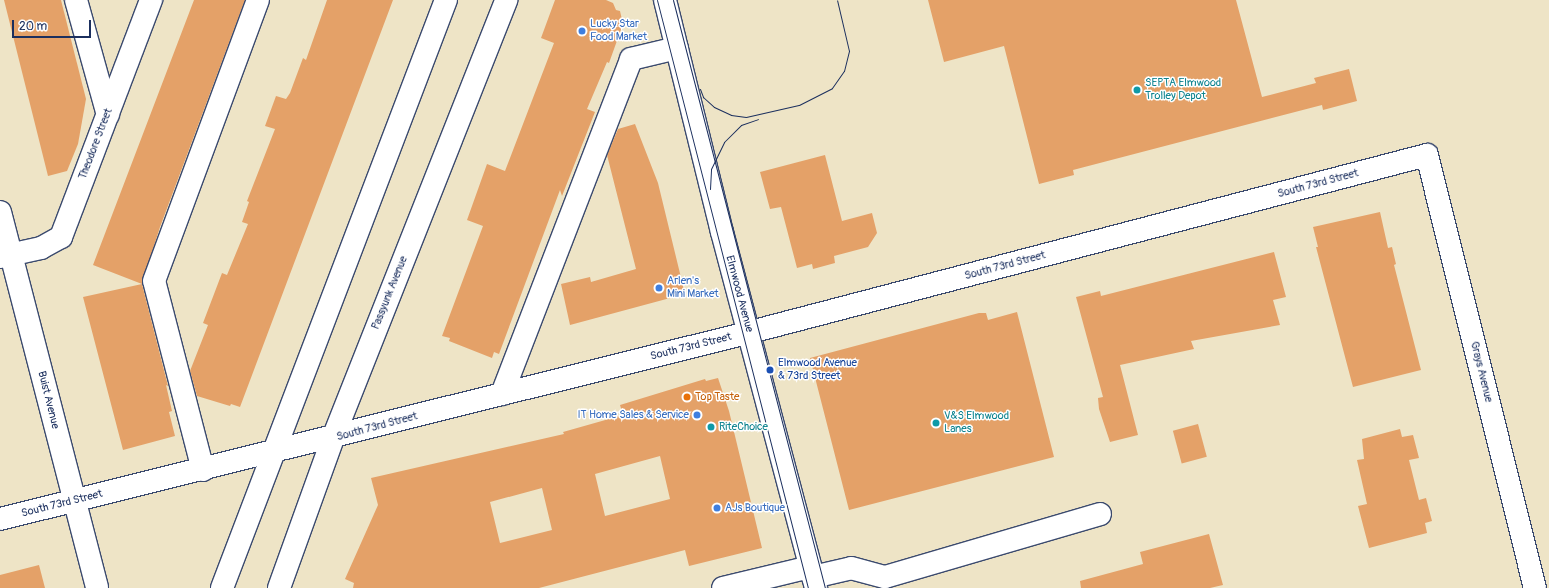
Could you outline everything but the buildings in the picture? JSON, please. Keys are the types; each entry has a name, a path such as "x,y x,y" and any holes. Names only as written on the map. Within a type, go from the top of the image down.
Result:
{"street":[{"path":"76,0 108,115"},
{"name":"Theodore Street","path":"5,256 41,248 61,237 151,0"},
{"path":"203,470 154,281 258,0"},
{"path":"222,588 271,453 446,0"},
{"name":"Passyunk Avenue","path":"279,588 333,438 506,0"},
{"name":"Elmwood Avenue","path":"665,0 813,577"},
{"path":"502,394 631,59 677,48"},
{"name":"South 73rd Street","path":"0,519 333,438 750,332 1427,155"},
{"name":"Grays Avenue","path":"1427,155 1535,588"},
{"name":"Buist Avenue","path":"0,212 5,256 74,500 97,588"},
{"path":"723,588 813,577 851,568 884,577 1100,514"}],"tram line":[{"path":"657,0 808,588"},
{"path":"673,0 825,588"},
{"path":"700,89 703,97 714,107 731,115 746,117 799,105 832,88 844,71 849,51 837,0"},
{"path":"710,189 711,169 724,142 741,125 758,119"}],"place":[{"name":"Lucky Star Food Market","path":"582,31"},
{"name":"SEPTA Elmwood Trolley Depot","path":"1137,90"},
{"name":"Arlen's Mini Market","path":"659,288"},
{"name":"Elmwood Avenue & 73rd Street","path":"770,370"},
{"name":"Top Taste","path":"687,397"},
{"name":"IT Home Sales & Service","path":"697,415"},
{"name":"V&S Elmwood Lanes","path":"936,423"},
{"name":"RiteChoice","path":"711,427"},
{"name":"AJs Boutique","path":"717,508"}]}
